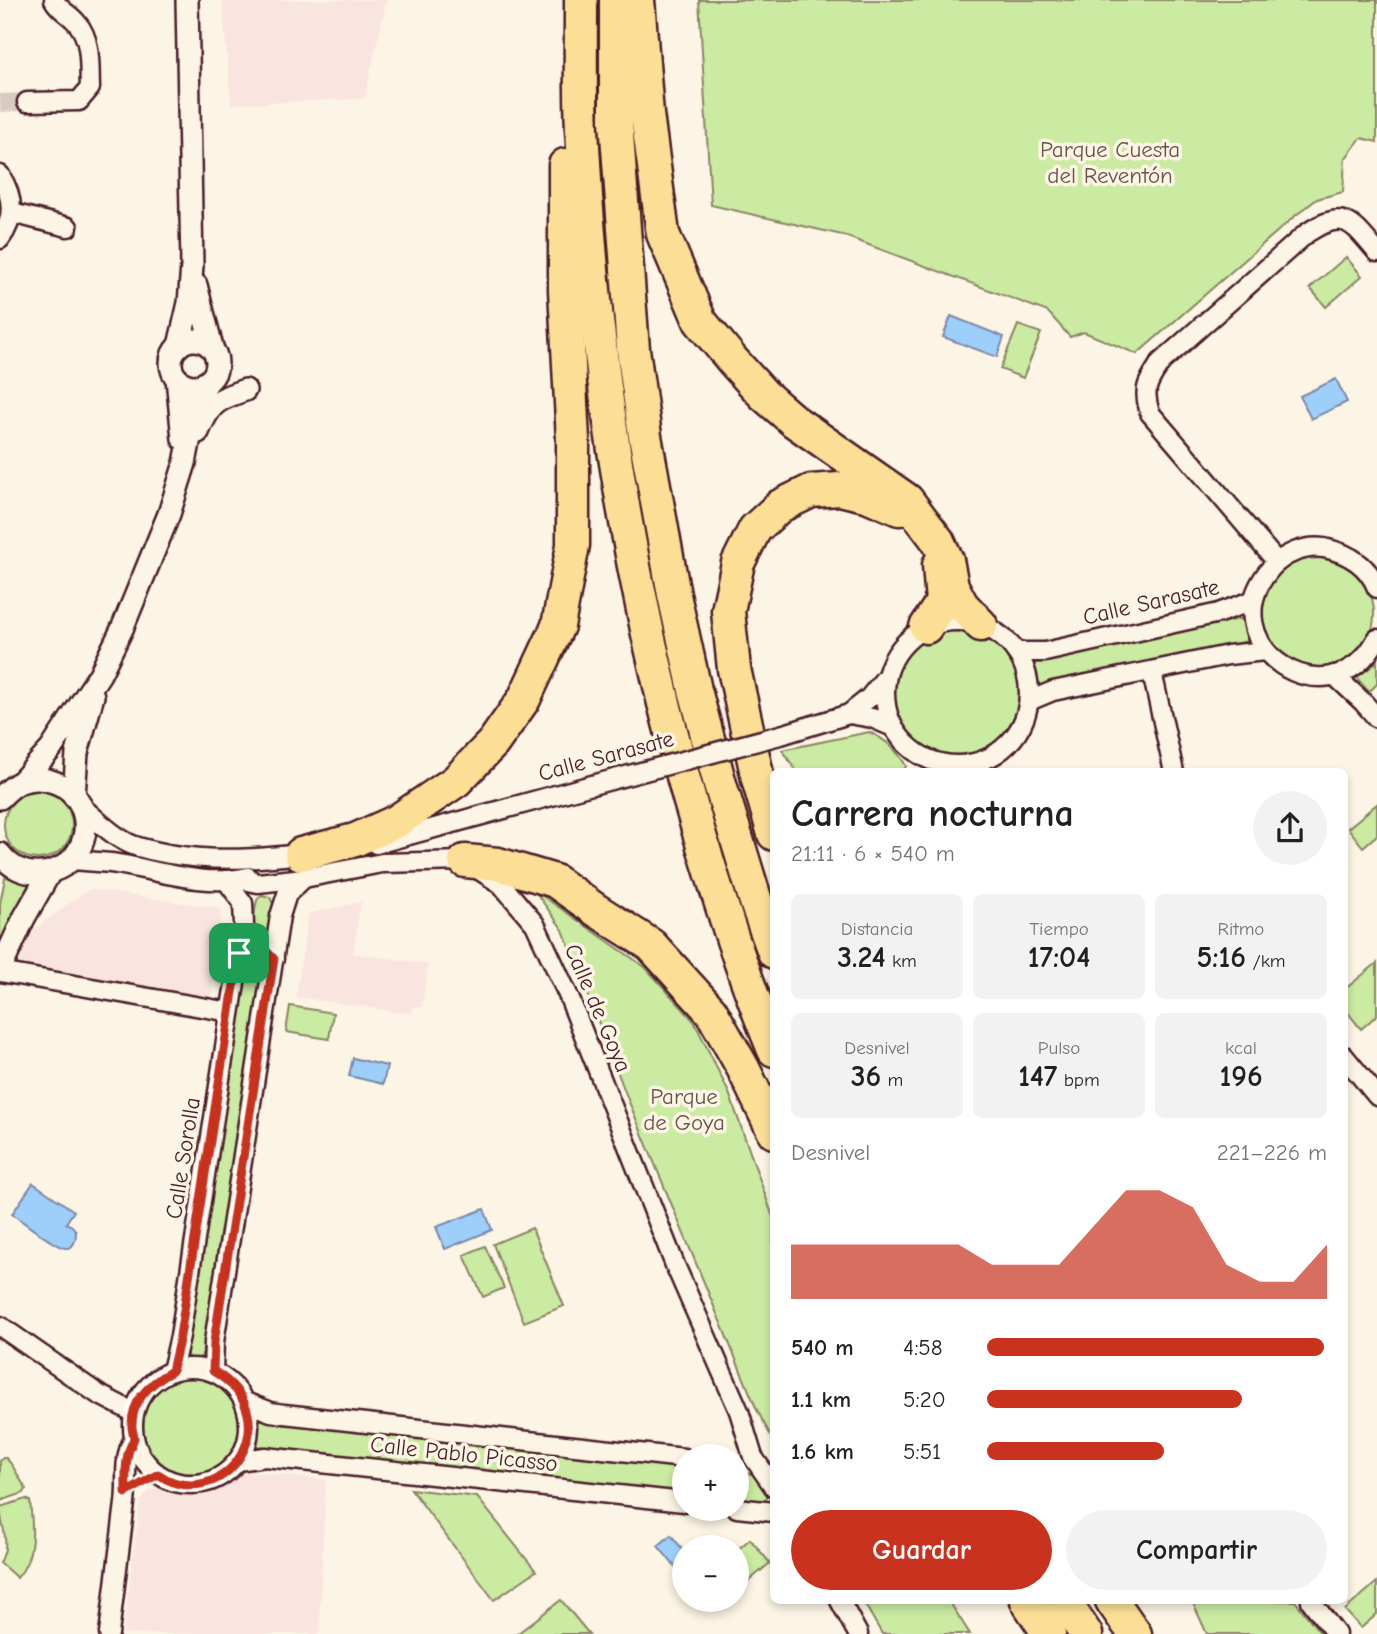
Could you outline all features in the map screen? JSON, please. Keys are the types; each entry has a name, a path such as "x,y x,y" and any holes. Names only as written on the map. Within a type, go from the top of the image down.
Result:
{"highway":[{"path":"303,866 397,821 456,781 493,743 524,699 558,626 573,545 573,439 565,290 565,174 566,91 579,0"},
{"path":"579,0 582,127 590,260 611,439 639,596 689,797 724,915 770,1039"},
{"path":"616,0 616,121 634,349 645,436 674,595 695,690 720,784 770,940"},
{"path":"638,0 647,114 663,234 700,321 764,395 794,422 907,500 938,541 947,560 952,586 962,605 981,625"},
{"path":"770,820 758,779 734,669 728,611 738,563 755,529 780,506 811,491 840,489 869,496 898,508 931,546 939,565 942,602 926,628"},
{"path":"465,861 498,864 555,881 651,945 711,1011 770,1124"},
{"path":"1029,1604 1049,1634"},
{"path":"1066,1604 1086,1634"},
{"path":"1114,1604 1135,1634"}],"street":[{"path":"27,102 79,101 90,88 85,34 76,21 58,8 54,0"},
{"path":"185,463 177,379 171,365 179,346 189,303 192,266 187,0"},
{"path":"0,175 10,193 12,213 0,239"},
{"path":"12,213 68,227"},
{"path":"1276,562 1150,413 1145,398 1146,384 1161,362 1307,233 1321,224 1335,220 1347,221 1356,227 1377,253"},
{"path":"185,463 198,397 216,373 218,363 201,310 192,266"},
{"path":"179,346 199,340 212,347"},
{"path":"0,798 21,782 51,749 100,674 141,584 206,411 222,398 246,390 228,384 208,382 201,386 188,386 177,379"},
{"path":"1377,588 1373,578 1359,562 1339,551 1317,547 1296,551 1276,562 1262,579 1254,600 1253,618 1265,651 1296,674 1334,676 1359,662 1377,640"},
{"name":"Calle Sarasate","path":"1016,652 1045,652 1219,614 1254,600"},
{"path":"953,621 981,625 1001,636 1016,652 1027,676 1029,701 1023,723 1009,743 991,757 969,764 923,765 893,727 887,711 884,694 891,662 912,636 926,628 953,621"},
{"path":"1029,701 1053,691 1228,655 1265,651"},
{"path":"1152,672 1173,768"},
{"path":"0,854 19,870 34,874 62,868 80,848 85,835 85,820 78,801 77,753 100,674"},
{"path":"1334,676 1377,718"},
{"name":"Calle Sarasate","path":"78,801 111,832 128,843 149,850 214,860 254,859 303,866 849,714 869,698 886,677"},
{"path":"849,714 872,718 893,727"},
{"path":"21,782 50,780 63,786 78,801"},
{"name":"Calle Sarasate","path":"72,860 111,863 191,879 232,879 302,869 375,844"},
{"path":"232,879 258,883 303,866 465,861"},
{"name":"Calle de Goya","path":"465,861 501,884 535,924 569,998 675,1265 739,1411 743,1444"},
{"path":"213,1371 214,1342 280,916 287,894 303,866"},
{"path":"50,872 24,918 0,971 230,1012"},
{"name":"Calle Sorolla","path":"172,1371 180,1336 244,925 243,903 232,879"},
{"path":"239,953 252,947 263,948 274,959"},
{"path":"1348,1061 1377,1096"},
{"path":"0,1326 98,1394 134,1412"},
{"path":"197,1367 213,1371 226,1379 245,1402 250,1422 247,1443 238,1461 224,1475 205,1483 185,1484 166,1479 149,1467 140,1455 134,1439 134,1412 140,1396 151,1384 172,1371 197,1367"},
{"name":"Calle Pablo Picasso","path":"245,1402 271,1412 672,1457"},
{"path":"109,1634 126,1493 126,1461 134,1439"},
{"name":"Calle Pablo Picasso","path":"238,1461 265,1457 672,1501"},
{"name":"Calle de Goya","path":"749,1461 770,1483"},
{"path":"126,1493 158,1474"},
{"path":"749,1509 770,1512"},
{"path":"841,1604 858,1634"},
{"path":"1313,1604 1336,1634"}],"shaded area":[{"path":"222,0 387,0 364,99 231,104"},
{"path":"89,889 222,909 211,1002 23,970 19,961 33,930"},
{"path":"361,902 353,953 428,964 422,1008 413,1006 412,1014 296,997 308,914"},
{"path":"245,1471 326,1480 319,1634 123,1634 140,1502 150,1490 164,1487 180,1494 196,1495 217,1490"}],"green space":[{"name":"Parque Cuesta del Reventón","path":"699,0 1377,0 1377,142 1361,138 1345,159 1343,192 1317,199 1295,216 1137,354 1084,332 1070,337 1048,312 842,235 711,205"},
{"path":"1346,257 1362,276 1326,307 1310,288"},
{"path":"1018,325 1041,333 1023,378 1000,369"},
{"path":"1318,558 1339,562 1358,574 1370,593 1374,614 1370,635 1358,654 1339,666 1318,670 1297,666 1278,654 1266,635 1262,614 1266,593 1278,574 1297,562"},
{"path":"1244,618 1248,641 1037,687 1032,664"},
{"path":"956,629 980,634 1000,648 1014,668 1019,692 1014,716 1000,736 980,750 956,755 932,750 912,736 898,716 893,692 898,668 912,648 932,634"},
{"path":"1377,661 1377,684 1369,692 1356,677"},
{"path":"869,732 895,750 906,766 794,768 782,750"},
{"path":"31,791 45,791 57,796 67,806 72,825 67,844 57,854 45,859 31,859 19,854 9,844 4,832 4,818 9,806 19,796"},
{"path":"1377,804 1377,835 1363,847 1348,828"},
{"path":"6,873 16,880 32,884 0,948 0,904"},
{"name":"Parque de Goya","path":"534,890 645,967 694,1021 729,1093 770,1209 770,1434 757,1410 629,1102 563,930"},
{"path":"262,895 270,897 273,904 203,1351 201,1357 193,1360 186,1352 256,904"},
{"path":"1377,963 1377,1015 1361,1029 1348,1013 1348,987"},
{"path":"290,1006 333,1013 329,1039 286,1032"},
{"path":"532,1228 564,1306 524,1322 493,1244"},
{"path":"485,1246 504,1288 483,1297 464,1255"},
{"path":"192,1376 211,1380 226,1391 237,1406 241,1425 237,1444 226,1459 211,1470 192,1474 173,1470 158,1459 147,1444 143,1425 147,1406 158,1391 173,1380"},
{"path":"258,1419 672,1465 672,1493 255,1446"},
{"path":"3,1458 12,1465 26,1489 24,1493 0,1501 0,1461"},
{"path":"749,1474 760,1475 770,1494 760,1501 751,1501"},
{"path":"411,1489 477,1497 536,1571 494,1600"},
{"path":"26,1499 30,1501 32,1542 27,1561 17,1578 0,1563 5,1542 0,1507"},
{"path":"749,1540 770,1563 749,1581"},
{"path":"1377,1582 1377,1614 1361,1628 1345,1610"},
{"path":"561,1600 589,1634 517,1634"},
{"path":"865,1604 951,1604 970,1634 882,1634"},
{"path":"1193,1604 1297,1604 1321,1634 1207,1634"}],"water":[{"path":"951,316 1004,337 997,357 943,337"},
{"path":"1336,379 1347,402 1311,419 1300,396"},
{"path":"353,1058 387,1066 383,1084 349,1076"},
{"path":"33,1183 74,1211 66,1223 76,1231 71,1247 54,1244 12,1214"},
{"path":"484,1209 492,1230 445,1249 436,1227"},
{"path":"671,1535 672,1563 658,1546"}],"tunnel":[{"path":"0,103 27,102"}],"route":[{"path":"252,947 263,948 274,959 214,1342 213,1371 226,1379 245,1402 250,1422 247,1443 238,1461 224,1475 205,1483 185,1484 158,1474 126,1493 126,1461 134,1439 134,1412 140,1396 151,1384 172,1371 180,1336 239,953 252,947"}]}
